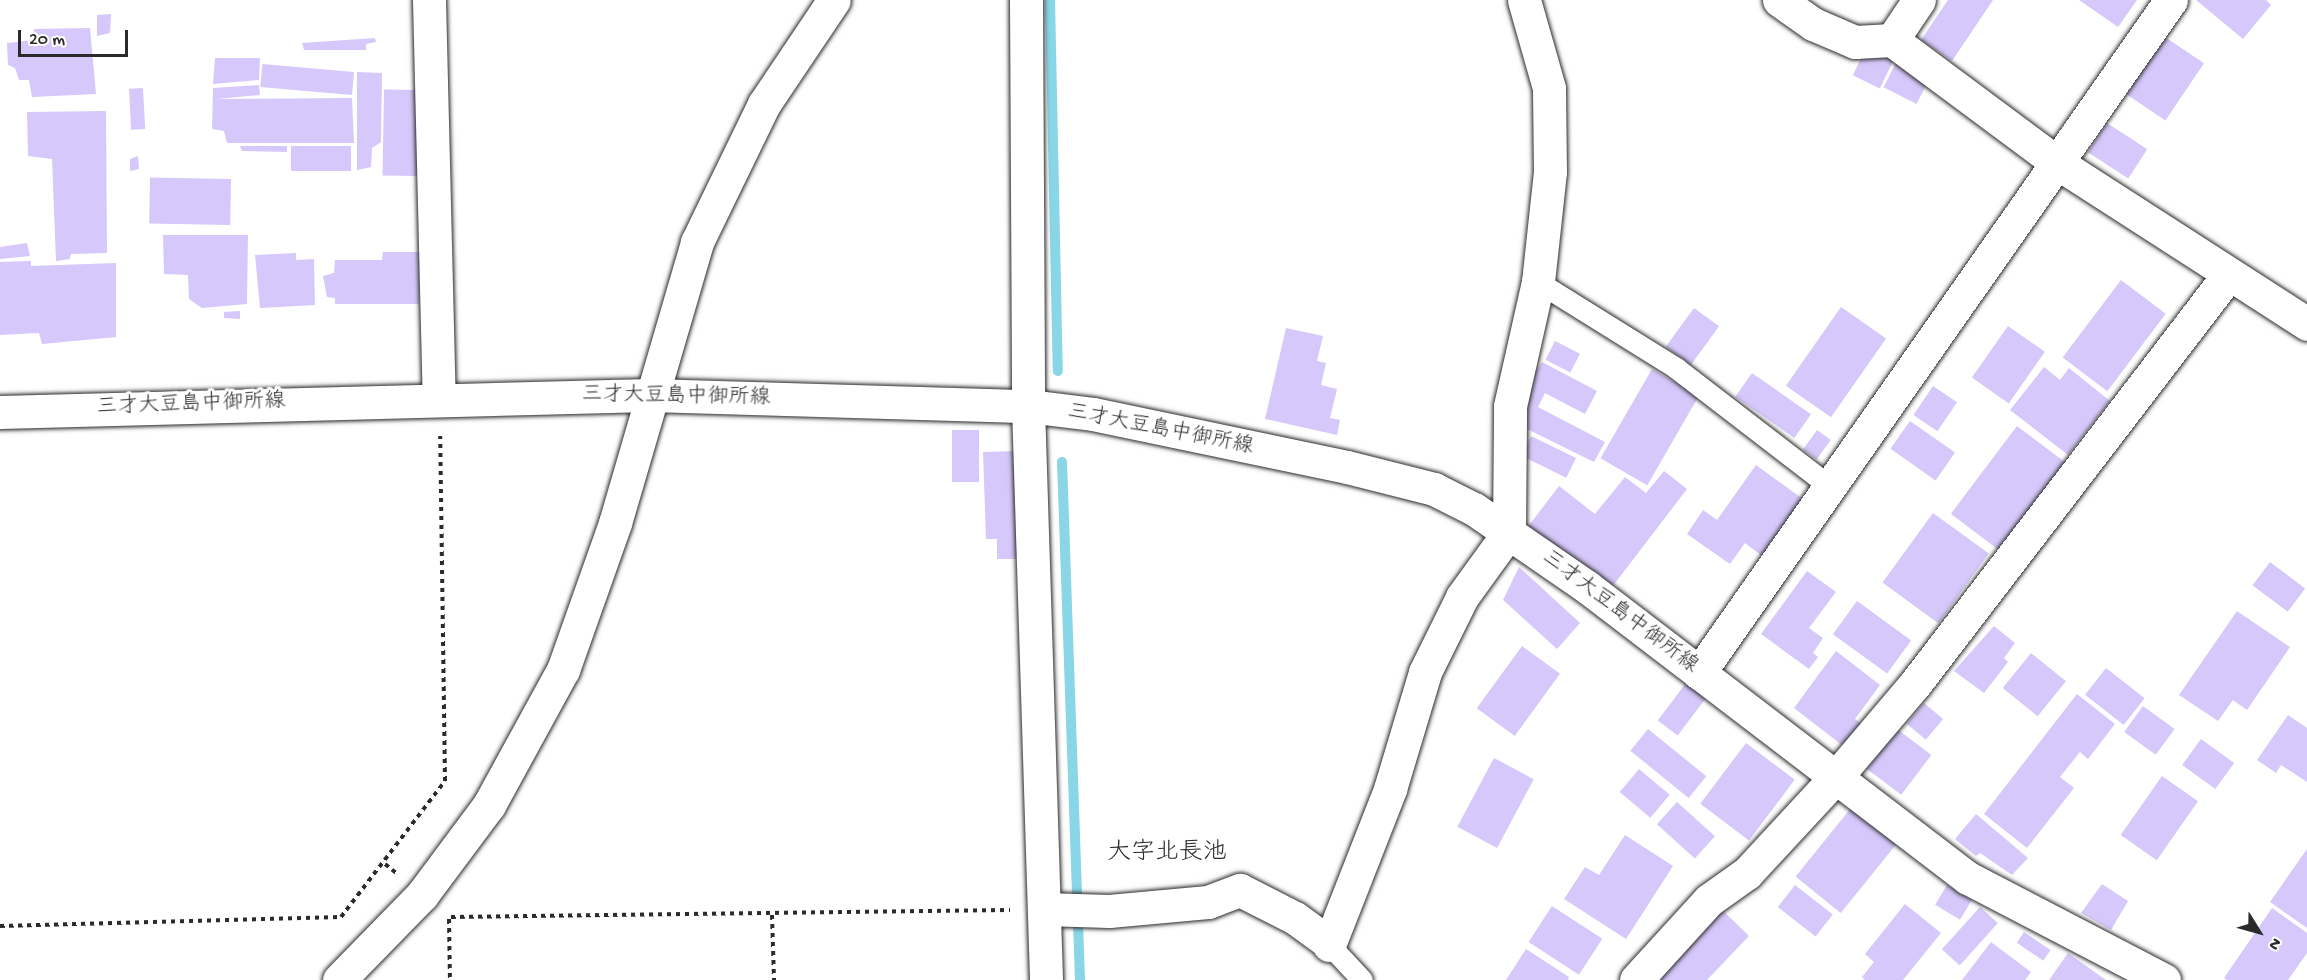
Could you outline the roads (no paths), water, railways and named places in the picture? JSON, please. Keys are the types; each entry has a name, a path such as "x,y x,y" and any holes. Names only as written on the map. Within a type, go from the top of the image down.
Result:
{"street":[{"path":"429,0 439,399"},
{"path":"339,980 422,895 489,805 563,670 615,523 650,395 697,243 764,104 834,0"},
{"path":"1026,0 1046,980"},
{"path":"1044,909 1109,911 1208,902 1240,890 1295,918 1326,942 1390,789 1425,672 1462,597 1509,532 1510,406 1538,282 1550,172 1549,88 1524,0"},
{"path":"1779,0 1813,24 1855,42 1892,40 2056,162 2307,324"},
{"path":"1892,40 1919,0"},
{"path":"1699,673 2171,0"},
{"path":"1636,980 1709,900 1747,873 1836,777 1915,684 2229,274"},
{"name":"三才大豆島中御所線","path":"0,411 650,395 1036,407 1093,414 1347,467 1434,489 1509,532 1968,878 2154,978"}],"lane":[{"path":"1538,282 1676,368 1829,486"},
{"path":"1326,942 1362,980"}],"waterway":[{"path":"1050,0 1058,371"},
{"path":"1062,462 1080,980"}],"district":[{"name":"大字北長池","path":"1167,854"}]}
